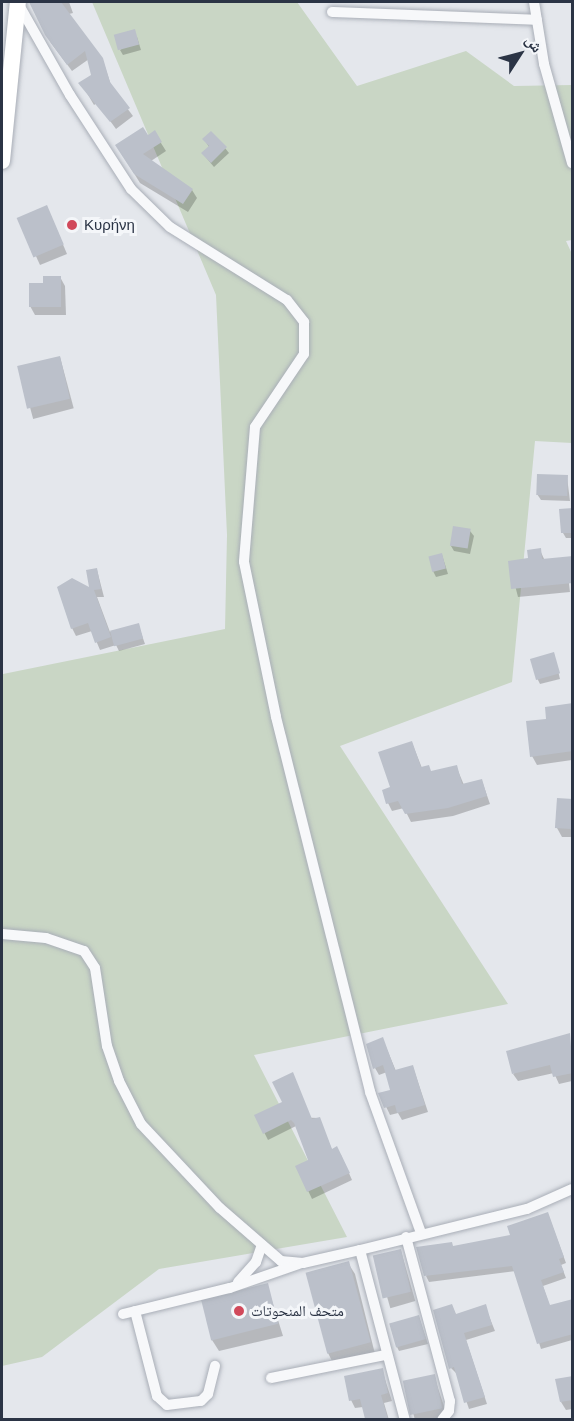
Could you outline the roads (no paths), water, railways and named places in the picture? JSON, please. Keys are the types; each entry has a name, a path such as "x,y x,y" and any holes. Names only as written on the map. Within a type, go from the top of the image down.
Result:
{"main road":[{"path":"2,161 18,3"}],"street":[{"path":"534,2 549,82 573,163"},
{"path":"18,3 70,95 131,189 170,227 287,300 304,322 304,354 255,427 244,562 276,717 370,1092 421,1233"},
{"path":"332,12 537,20"},
{"path":"2,934 46,938 84,951 95,968 107,1046 118,1081 141,1124 181,1169 262,1245 281,1261 303,1263"},
{"path":"123,1314 230,1288 303,1263 527,1209 573,1189"},
{"path":"406,1237 450,1401 449,1411 442,1419"},
{"path":"230,1288 246,1276 262,1245"},
{"path":"360,1250 385,1355 405,1419"},
{"path":"135,1311 157,1396 167,1405 201,1401 208,1394 215,1366"},
{"path":"271,1378 385,1355"}],"place":[{"name":"Κυρήνη","path":"72,225"},
{"name":"متحف المنحوتات","path":"239,1311"}]}
